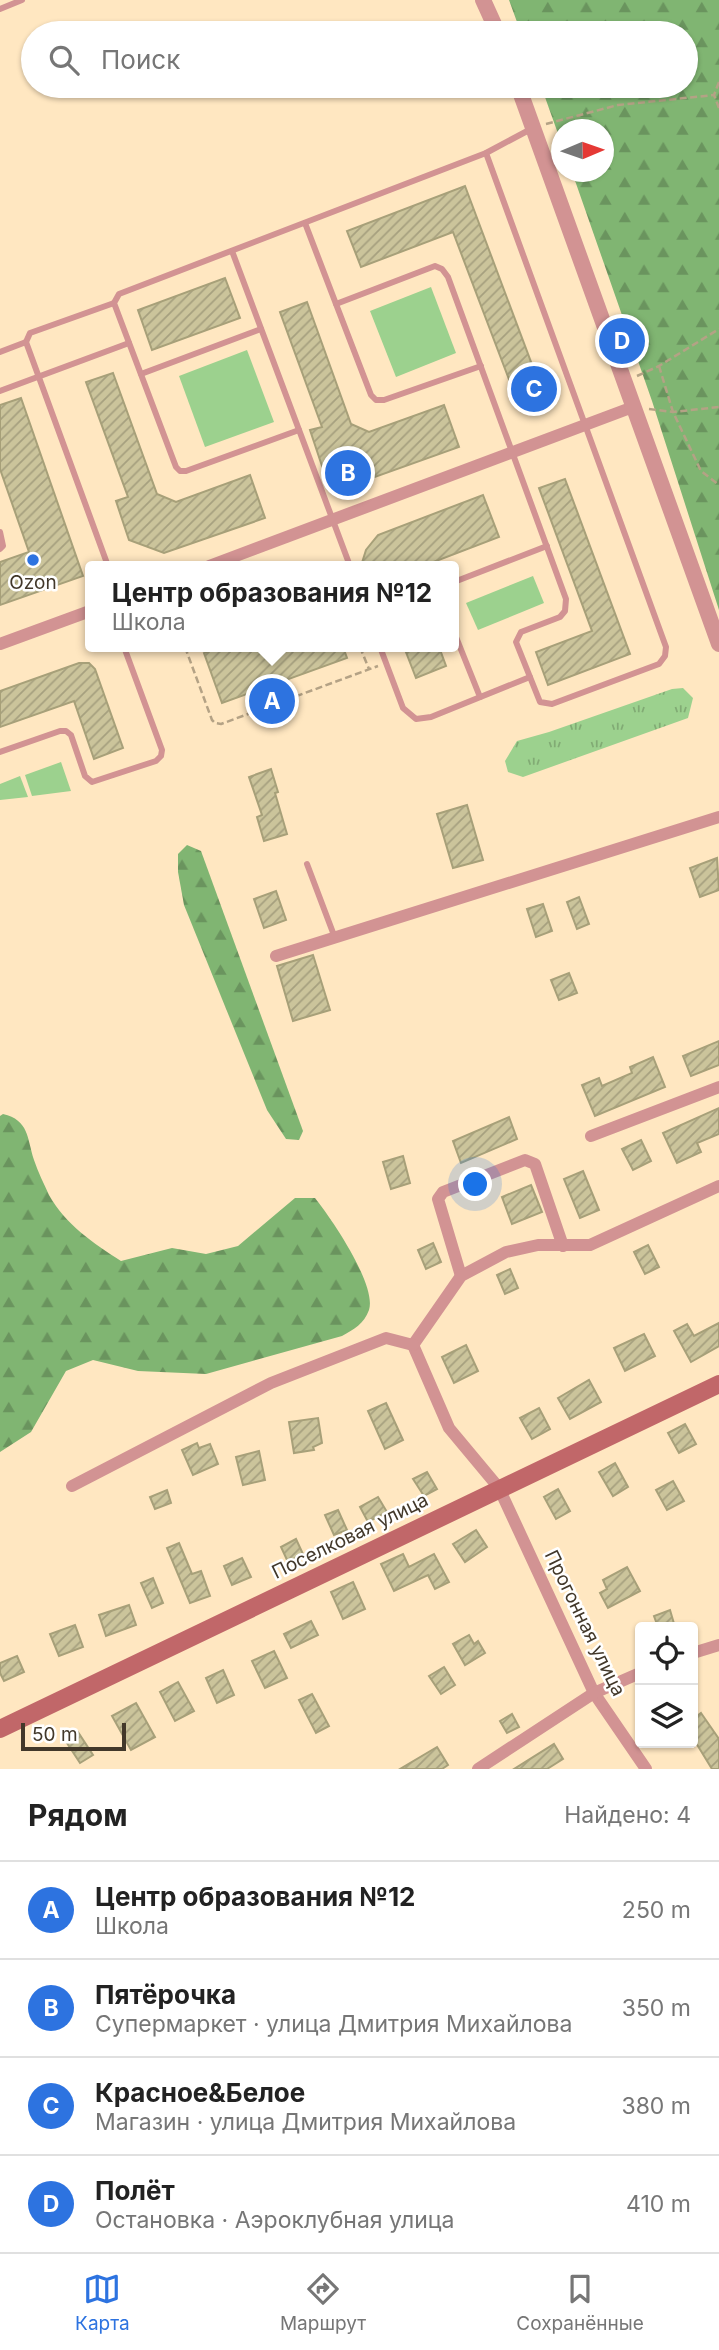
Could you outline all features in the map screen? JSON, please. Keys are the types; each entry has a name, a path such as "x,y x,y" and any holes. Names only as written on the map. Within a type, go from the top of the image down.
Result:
{"main road":[{"name":"Поселковая улица","path":"0,1729 719,1384"}],"street":[{"path":"484,0 493,21"},
{"path":"522,98 719,644"},
{"path":"222,561 633,407"},
{"path":"0,645 85,613"},
{"path":"276,956 719,817"},
{"path":"591,1136 719,1087"},
{"path":"461,1276 438,1199 443,1192 525,1160 535,1164 563,1246"},
{"path":"72,1486 271,1383 386,1338 413,1345 461,1276 506,1252 538,1245 590,1245 719,1186"},
{"name":"Прогонная улица","path":"413,1345 449,1428 499,1488 594,1693 646,1769"},
{"path":"698,1651 719,1645"},
{"path":"478,1769 594,1693 635,1675"}],"lane":[{"path":"0,9 22,0"},
{"path":"106,561 26,342 30,333 114,303 119,294 486,153 533,128"},
{"path":"336,304 435,266 443,269 448,276 566,598 565,611 554,621 521,632 516,642 540,702 552,704 659,664 665,656 666,647 486,153"},
{"path":"305,223 371,395 376,400 384,400 481,366"},
{"path":"232,251 348,561"},
{"path":"114,303 176,467 180,471 299,430"},
{"path":"141,374 261,329"},
{"path":"0,352 26,342"},
{"path":"0,391 129,343"},
{"path":"0,532 3,540 0,549"},
{"path":"459,580 547,546"},
{"path":"459,644 480,697"},
{"path":"0,752 60,730 71,735 85,776 93,782 156,761 162,750 126,652"},
{"path":"382,652 402,708 416,719 431,717 530,677"},
{"path":"307,864 335,937"}],"path":[{"path":"719,82 714,95 719,108"},
{"path":"698,97 714,95"},
{"path":"533,128 618,105 685,98"},
{"path":"624,382 659,366 719,329"},
{"path":"659,366 673,412 701,471 719,485"},
{"path":"633,407 673,412 719,407"},
{"path":"187,652 212,720 221,724 386,663"},
{"path":"362,652 369,669"}],"green space":[{"path":"509,0 719,0 719,610 652,401 575,182 614,182 614,119 553,119 545,98 698,98 698,21 517,21"},
{"path":"431,287 456,353 396,377 370,311"},
{"path":"247,350 274,422 205,447 179,376"},
{"path":"533,576 544,603 478,630 466,603"},
{"path":"683,688 693,698 688,718 523,777 508,772 505,761 517,741 672,689"},
{"path":"61,762 71,791 32,796 25,775"},
{"path":"20,776 28,797 0,800 0,784"},
{"path":"187,845 201,851 303,1131 299,1140 286,1139 267,1110 184,905 178,872 178,854"},
{"path":"3,1114 18,1121 26,1131 43,1182 63,1215 90,1240 121,1261 172,1248 206,1254 238,1246 295,1198 315,1198 360,1269 370,1299 367,1315 358,1326 342,1336 206,1374 138,1371 93,1360 66,1371 31,1432 0,1452 0,1116"}],"building":[{"path":"465,186 546,402 521,411 453,232 361,267 347,231"},
{"path":"225,278 240,318 152,350 138,310"},
{"path":"307,302 351,424 369,432 444,405 459,447 358,483 323,469 310,430 322,427 280,312"},
{"path":"113,373 157,494 176,502 250,475 265,518 164,553 129,540 116,501 128,497 86,382"},
{"path":"21,398 83,576 0,605 0,562 29,552 0,469 0,405"},
{"path":"565,479 630,654 548,685 536,652 592,631 539,488"},
{"path":"483,495 499,537 436,561 363,561 366,550 378,535"},
{"path":"345,652 347,658 222,703 204,653"},
{"path":"406,652 441,652 446,666 416,678"},
{"path":"79,663 89,663 95,669 123,748 94,759 74,701 0,727 0,691"},
{"path":"271,769 287,834 264,841 257,817 262,815 249,777"},
{"path":"467,805 483,860 453,868 437,814"},
{"path":"717,858 719,890 700,897 690,868"},
{"path":"276,891 286,920 264,928 254,899"},
{"path":"579,897 589,924 577,929 567,902"},
{"path":"543,904 552,931 536,937 527,909"},
{"path":"313,955 330,1010 293,1021 277,966"},
{"path":"569,973 577,993 559,1000 551,980"},
{"path":"719,1041 719,1065 691,1076 683,1056"},
{"path":"653,1057 665,1087 595,1116 582,1085 599,1078 602,1086 632,1073 630,1067"},
{"path":"719,1108 719,1134 697,1143 701,1152 677,1163 663,1133"},
{"path":"509,1117 517,1139 461,1163 453,1141"},
{"path":"641,1140 651,1161 633,1170 622,1149"},
{"path":"403,1156 410,1183 391,1189 383,1162"},
{"path":"583,1171 599,1210 580,1218 564,1179"},
{"path":"531,1185 542,1212 512,1224 502,1197"},
{"path":"433,1243 441,1262 426,1269 418,1250"},
{"path":"648,1245 659,1267 645,1274 634,1252"},
{"path":"510,1269 518,1288 505,1294 497,1275"},
{"path":"719,1323 719,1346 691,1362 674,1331 687,1324 694,1336"},
{"path":"644,1334 655,1356 625,1371 614,1348"},
{"path":"466,1345 478,1371 454,1383 442,1357"},
{"path":"589,1380 601,1402 570,1419 558,1398"},
{"path":"386,1403 403,1440 385,1449 368,1411"},
{"path":"539,1408 550,1429 532,1439 520,1418"},
{"path":"318,1418 322,1443 313,1447 314,1450 294,1453 289,1422"},
{"path":"685,1424 696,1444 679,1453 668,1433"},
{"path":"197,1443 199,1448 210,1444 218,1464 193,1475 182,1450"},
{"path":"259,1451 265,1480 243,1485 236,1457"},
{"path":"615,1463 628,1487 613,1496 599,1472"},
{"path":"427,1472 437,1489 424,1496 413,1479"},
{"path":"673,1481 684,1501 667,1510 656,1490"},
{"path":"558,1489 570,1511 556,1519 544,1497"},
{"path":"167,1490 171,1503 155,1509 150,1497"},
{"path":"378,1497 387,1512 368,1522 360,1507"},
{"path":"338,1510 347,1530 334,1535 325,1515"},
{"path":"476,1530 487,1547 465,1562 453,1544"},
{"path":"296,1539 303,1554 288,1562 281,1547"},
{"path":"179,1543 192,1574 201,1571 210,1596 190,1603 167,1548"},
{"path":"403,1554 409,1567 434,1554 449,1582 435,1589 428,1575 394,1591 381,1564"},
{"path":"242,1558 251,1577 232,1585 224,1566"},
{"path":"627,1567 640,1591 608,1608 600,1593 607,1589 603,1580"},
{"path":"153,1578 163,1603 152,1608 141,1583"},
{"path":"353,1582 365,1609 343,1619 331,1592"},
{"path":"129,1605 136,1625 106,1636 99,1615"},
{"path":"670,1610 674,1622 656,1622 654,1616"},
{"path":"311,1621 318,1635 291,1648 284,1634"},
{"path":"75,1625 83,1647 59,1656 50,1634"},
{"path":"469,1635 474,1644 478,1641 485,1653 465,1665 453,1644"},
{"path":"274,1651 287,1678 265,1688 252,1661"},
{"path":"17,1656 24,1672 4,1681 0,1673 0,1663"},
{"path":"444,1667 455,1685 441,1694 429,1676"},
{"path":"223,1670 234,1695 217,1703 206,1678"},
{"path":"178,1682 194,1711 175,1721 160,1692"},
{"path":"312,1694 329,1726 316,1733 299,1700"},
{"path":"136,1703 155,1737 131,1750 112,1716"},
{"path":"701,1713 719,1739 719,1769 712,1769 698,1746 698,1715"},
{"path":"512,1714 519,1727 507,1733 500,1721"},
{"path":"78,1732 93,1755 80,1763 65,1740"},
{"path":"554,1744 563,1759 547,1769 514,1769"},
{"path":"437,1747 448,1765 442,1769 400,1769"}],"place":[{"name":"Полёт","path":"622,341"},
{"name":"Красное&Белое","path":"534,389"},
{"name":"Пятёрочка","path":"348,473"},
{"name":"Ozon","path":"33,560"},
{"name":"Центр образования №12","path":"272,701"}]}
